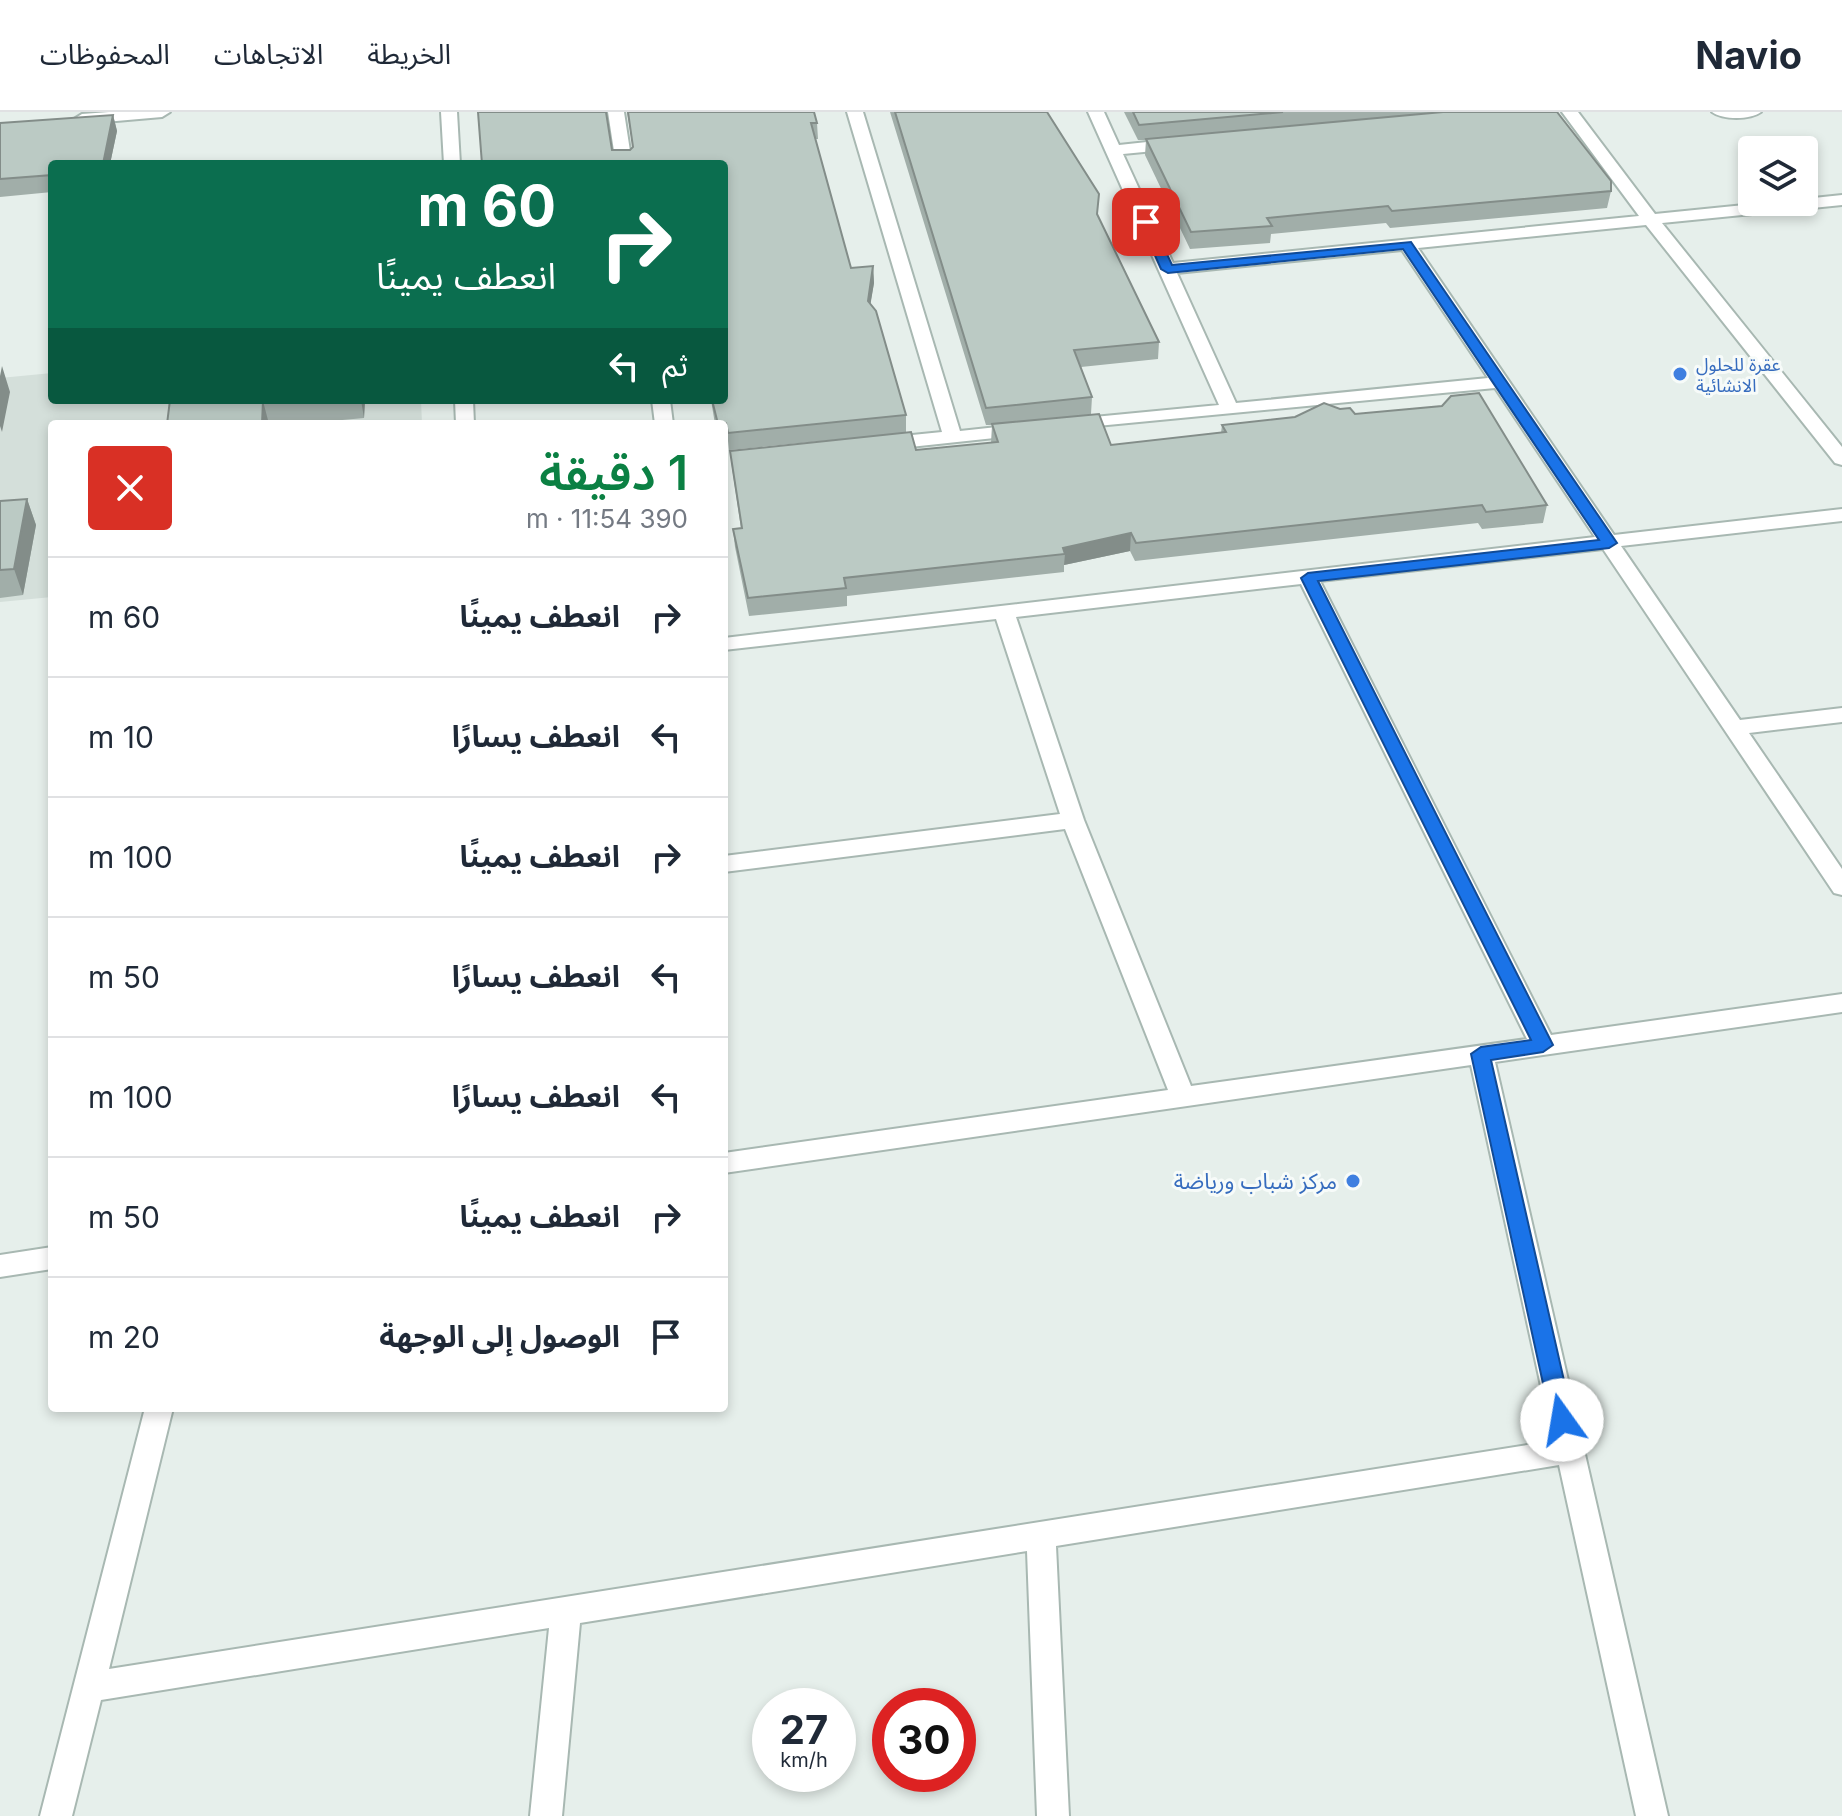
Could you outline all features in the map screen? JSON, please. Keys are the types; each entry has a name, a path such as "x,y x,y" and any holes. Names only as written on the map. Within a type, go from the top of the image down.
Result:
{"street":[{"path":"59,121 162,112"},
{"path":"449,112 452,160"},
{"path":"616,112 623,160"},
{"path":"855,112 953,437"},
{"path":"1096,112 1230,409"},
{"path":"1570,112 1651,220 1842,459"},
{"path":"1720,112 1753,112"},
{"path":"1114,150 1193,143"},
{"path":"1168,269 1842,200"},
{"path":"1407,245 1842,887"},
{"path":"861,446 1499,382"},
{"path":"728,644 1842,515"},
{"path":"1308,578 1543,1045"},
{"path":"1004,612 1073,820 1183,1097"},
{"path":"1735,728 1842,715"},
{"path":"728,863 1073,820"},
{"path":"728,1162 1842,1003"},
{"path":"1481,1054 1652,1816"},
{"path":"0,1266 48,1259"},
{"path":"56,1816 158,1412"},
{"path":"90,1687 1568,1451"},
{"path":"1041,1536 1053,1816"},
{"path":"546,1816 566,1612"}],"shaded area":[{"path":"48,373 48,404 421,404 422,420 48,420 48,597 0,602 0,378"}],"building":[{"path":"478,112 606,112 612,150 630,150 633,147 628,112 814,112 817,123 811,123 851,268 873,266 868,301 876,311 906,415 728,433 728,420 717,420 713,404 728,404 728,160 482,160"},
{"path":"895,112 1047,112 1099,194 1097,214 1159,342 1074,350 1092,397 986,408"},
{"path":"1133,112 1283,112 1139,125"},
{"path":"1443,112 1557,112 1611,181 1611,191 1392,211 1388,206 1267,218 1272,226 1191,232 1146,139"},
{"path":"113,115 104,160 48,160 48,175 0,179 0,123"},
{"path":"1479,393 1547,505 1486,512 1482,505 1136,543 1131,533 1063,548 1065,554 844,578 846,588 748,598 733,529 742,528 730,451 911,432 916,450 998,442 992,424 1099,414 1111,445 1226,432 1222,425 1295,417 1324,403 1340,409 1350,408 1355,414 1442,406 1451,396"},
{"path":"170,404 263,404 262,420 168,420"},
{"path":"27,499 14,569 0,570 0,501"}],"place":[{"name":"عقرة للحلول الانشائیة","path":"1680,374"},
{"name":"مركز شباب ورياضة","path":"1353,1181"}],"route":[{"path":"1146,222 1168,269 1407,245 1609,543 1308,578 1543,1045 1481,1054 1562,1420"}]}
